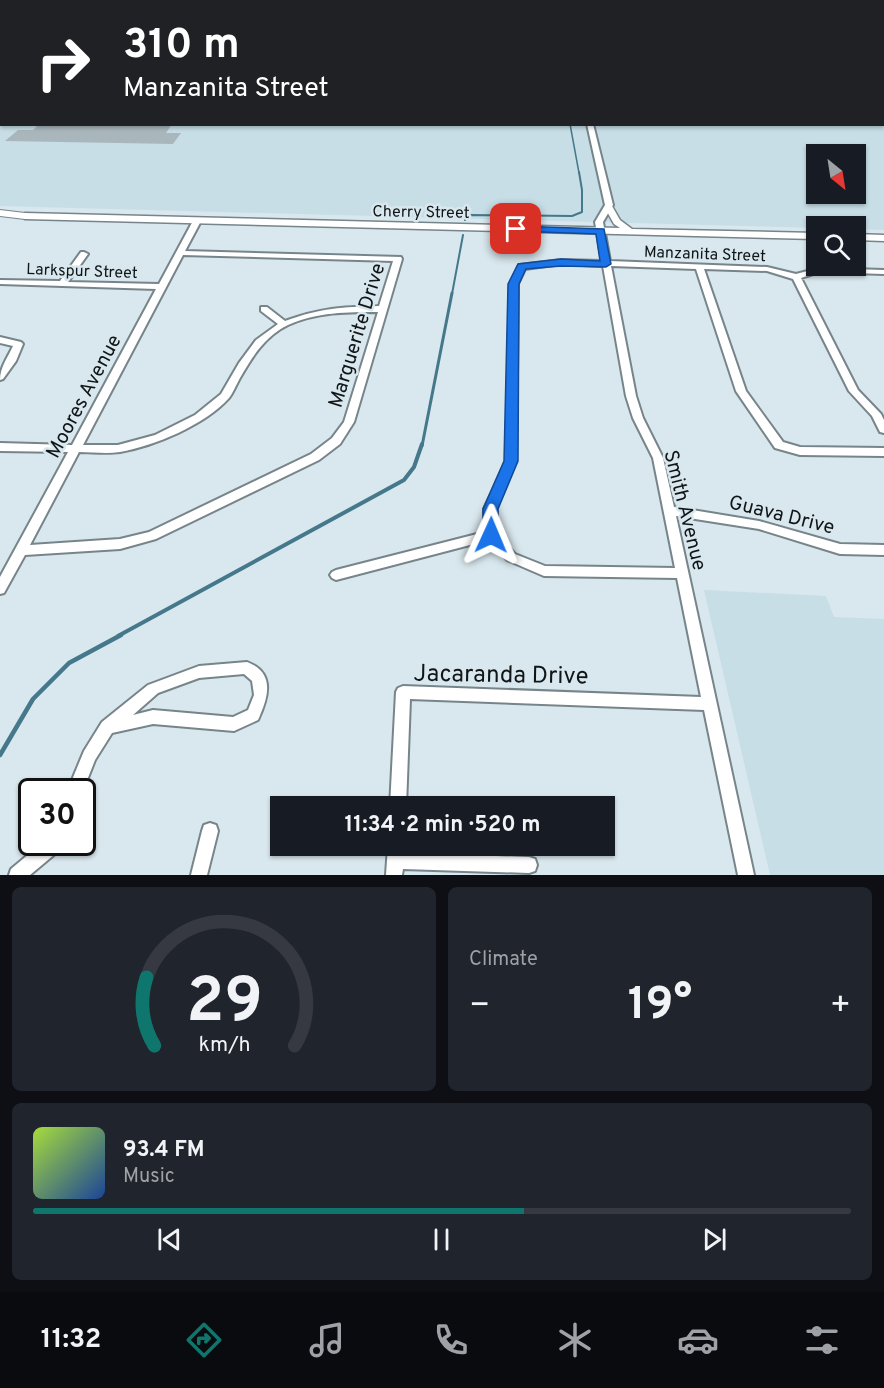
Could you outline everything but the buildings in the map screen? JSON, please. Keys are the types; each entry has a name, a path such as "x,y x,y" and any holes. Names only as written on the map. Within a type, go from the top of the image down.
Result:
{"main road":[{"name":"Cherry Street","path":"0,213 25,216"},
{"name":"Cherry Street","path":"0,217 25,216"}],"street":[{"path":"590,126 609,208 617,222 631,232"},
{"path":"600,231 599,222 609,208"},
{"name":"Cherry Street","path":"25,216 806,236"},
{"name":"Moores Avenue","path":"0,589 182,253 197,221"},
{"name":"Smith Avenue","path":"600,231 631,396 638,418 658,458 746,875"},
{"path":"866,237 884,238"},
{"name":"Marguerite Drive","path":"22,550 120,544 152,536 315,457 336,441 349,422 398,259 182,253"},
{"path":"62,284 84,254"},
{"name":"Manzanita Street","path":"491,535 490,509 511,461 514,284 522,267 561,262 700,268 767,268 796,277"},
{"path":"700,268 741,392 779,445 800,451 884,452"},
{"path":"884,272 819,270 796,277 854,391 876,414 884,430"},
{"name":"Larkspur Street","path":"0,282 162,287"},
{"path":"264,309 284,324"},
{"path":"0,447 118,449 159,438 199,417 225,396 259,342 284,324 329,311 383,309"},
{"path":"0,340 18,344 11,362 0,377"},
{"name":"Guava Drive","path":"670,511 759,525 840,549 884,550"},
{"path":"336,575 491,535 511,557 544,571 683,573"},
{"path":"80,778 89,756 107,727 153,689 200,672 247,668 259,678 261,695 253,715 234,724 153,717 107,727"},
{"name":"Jacaranda Drive","path":"398,796 403,692 710,704"},
{"path":"198,875 210,831"},
{"path":"17,875 40,856"},
{"path":"395,861 529,865"}],"shaded area":[{"path":"0,126 884,126 884,230 866,229 866,216 806,216 806,228 0,206"},
{"path":"704,590 826,596 834,617 884,619 884,875 770,875"}],"waterway":[{"path":"570,126 579,173"},
{"path":"465,220 471,215 572,216 582,212 579,172"},
{"path":"452,294 463,235"},
{"path":"422,446 452,293"},
{"path":"118,636 404,480 414,467 422,444"},
{"path":"0,755 33,699 69,663 121,635"}],"route":[{"path":"491,535 490,509 511,461 514,284 522,267 561,262 606,264 600,231 516,229"}]}
